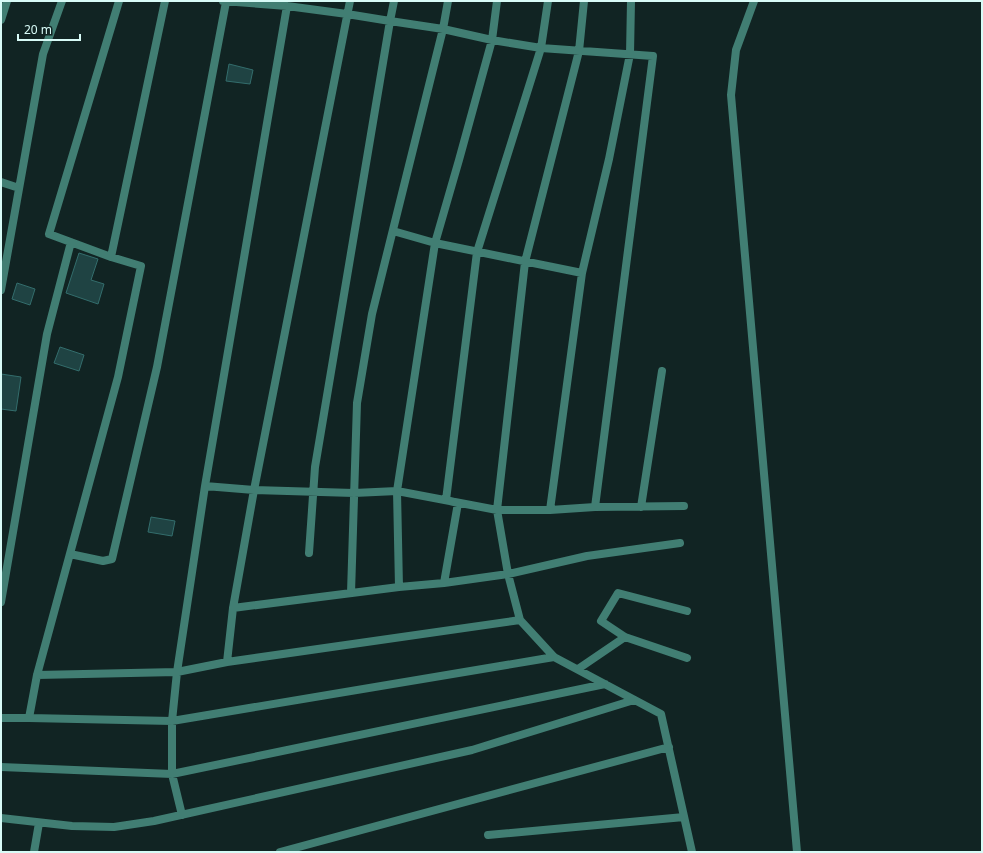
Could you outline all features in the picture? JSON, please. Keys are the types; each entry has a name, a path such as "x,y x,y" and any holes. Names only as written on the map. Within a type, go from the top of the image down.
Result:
{"street":[{"path":"1,20 6,1"},
{"path":"1,290 43,54 62,1"},
{"path":"29,718 37,675 118,377 141,266 111,257 49,234 119,1"},
{"path":"111,257 165,1"},
{"path":"70,554 103,561 112,559 158,367 224,1 287,6 347,14 443,29 492,40 541,48 654,56 595,507"},
{"path":"227,662 233,608 254,490 350,1"},
{"path":"309,553 316,467 394,1"},
{"path":"351,593 357,403 372,314 443,29 448,1"},
{"path":"399,587 398,491 435,243 492,40 497,1"},
{"path":"458,503 446,500 477,252 541,48 548,1"},
{"path":"584,1 579,51 525,262 496,510 508,574 520,620 554,657 661,714 692,852"},
{"path":"550,510 582,273 609,159 630,54 631,1"},
{"path":"754,1 736,50 731,95 797,852"},
{"path":"182,815 172,774 172,721 177,672 205,486 287,6"},
{"path":"1,182 19,188"},
{"path":"393,231 435,243 582,273"},
{"path":"1,602 47,334 71,242"},
{"path":"641,507 662,371"},
{"path":"205,486 254,490 354,493 398,491 496,510 684,506"},
{"path":"444,583 458,503"},
{"path":"233,608 508,574 586,556 680,544"},
{"path":"687,611 618,593 601,621 625,637 687,658"},
{"path":"37,675 177,672 227,662 520,620"},
{"path":"578,669 625,637"},
{"path":"1,718 172,721 554,657"},
{"path":"1,767 172,774 605,684"},
{"path":"1,818 72,826 114,827 154,821 472,750 634,700"},
{"path":"280,852 669,747"},
{"path":"488,835 684,817"},
{"path":"34,852 39,823"}],"building":[{"path":"229,64 253,70 250,84 226,81"},
{"path":"79,253 98,259 91,280 104,284 98,304 66,293"},
{"path":"17,283 35,289 30,305 12,299"},
{"path":"60,347 84,355 79,371 54,363"},
{"path":"1,374 21,377 16,411 1,409"},
{"path":"151,517 175,521 172,536 148,532"}]}
